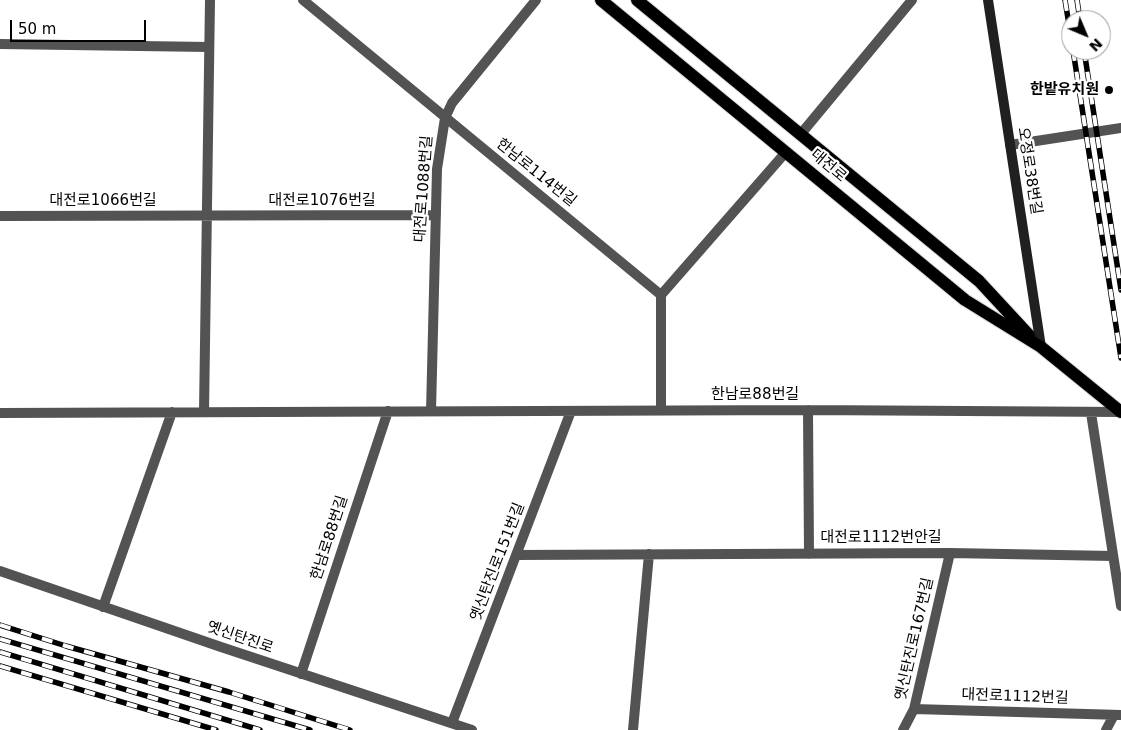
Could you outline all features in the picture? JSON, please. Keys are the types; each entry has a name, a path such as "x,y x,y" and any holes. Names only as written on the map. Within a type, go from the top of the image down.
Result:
{"main road":[{"name":"대전로","path":"601,0 965,300 1041,347 1121,412"},
{"name":"대전로","path":"637,0 979,281 1041,347"}],"street":[{"path":"204,412 210,0"},
{"name":"한남로114번길","path":"303,0 661,295"},
{"name":"대전로1088번길","path":"430,411 438,169 445,118 452,103 536,0"},
{"path":"800,135 912,0"},
{"name":"오정로38번길","path":"988,0 1041,347"},
{"path":"0,44 209,47"},
{"path":"1010,145 1121,128"},
{"path":"661,410 661,295 786,152"},
{"name":"대전로1066번길","path":"0,216 207,216"},
{"name":"대전로1076번길","path":"207,216 436,216"},
{"name":"한남로88번길","path":"0,413 661,410 1121,412"},
{"path":"808,410 809,554"},
{"name":"한남로88번길","path":"301,674 388,411"},
{"name":"옛신탄진로151번길","path":"452,724 571,411"},
{"path":"104,607 172,412"},
{"path":"1091,413 1121,606"},
{"name":"대전로1112번안길","path":"516,555 950,553 1113,556"},
{"name":"옛신탄진로167번길","path":"903,730 914,709 950,553"},
{"path":"633,730 648,554"},
{"name":"옛신탄진로","path":"0,571 301,674 472,730"},
{"name":"대전로1112번길","path":"914,709 1118,715"},
{"name":"대전로1112번길","path":"1106,730 1118,715"}],"railway":[{"path":"1065,0 1067,10"},
{"path":"1077,0 1078,10"},
{"path":"1075,60 1121,358"},
{"path":"1086,60 1121,290"},
{"path":"0,625 66,646 229,692 350,730"},
{"path":"0,639 310,730"},
{"path":"0,652 260,730"},
{"path":"0,666 216,730"}],"place":[{"name":"한밭유치원","path":"1109,90"}]}
